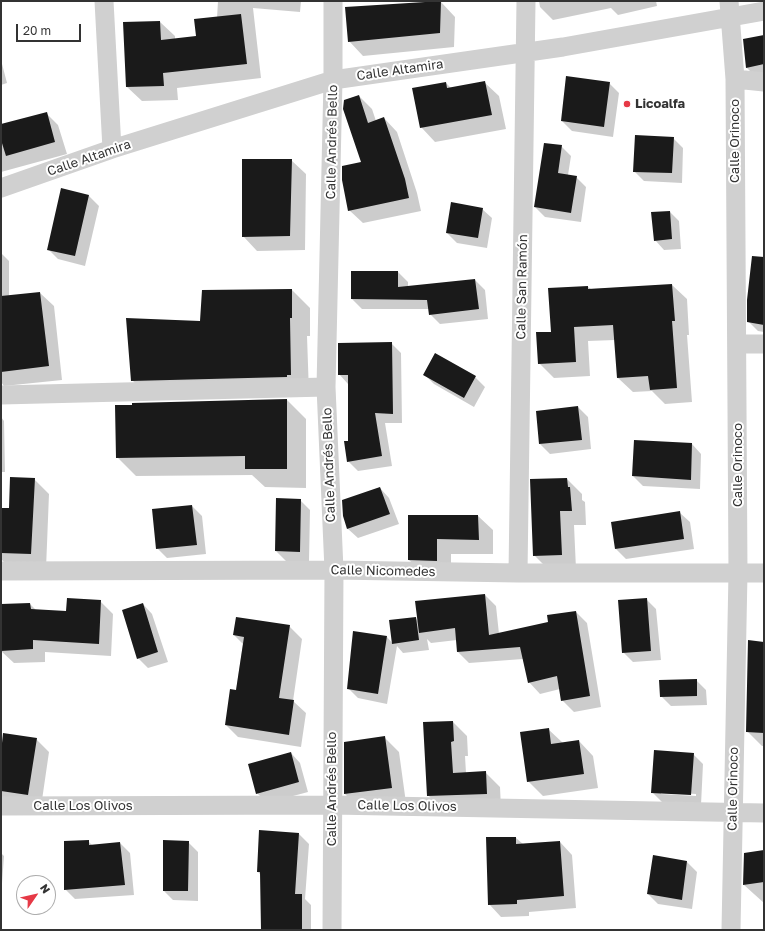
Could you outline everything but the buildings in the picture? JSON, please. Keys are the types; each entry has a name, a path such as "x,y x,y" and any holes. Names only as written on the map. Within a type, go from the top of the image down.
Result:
{"street":[{"path":"104,1 112,149"},
{"name":"Calle Andrés Bello","path":"332,930 334,570 326,387 333,80 333,1"},
{"name":"Calle San Ramón","path":"518,573 526,1"},
{"name":"Calle Altamira","path":"1,188 112,149 333,80 526,53 729,9 764,11"},
{"name":"Calle Orinoco","path":"729,9 735,79 738,573 731,930"},
{"path":"735,79 764,82"},
{"path":"737,344 764,344"},
{"path":"1,395 326,387"},
{"name":"Calle Nicomedes","path":"1,571 334,570 518,573 764,573"},
{"name":"Calle Los Olivos","path":"1,806 332,805 764,813"}],"place":[{"name":"Licoalfa","path":"627,104"}]}
